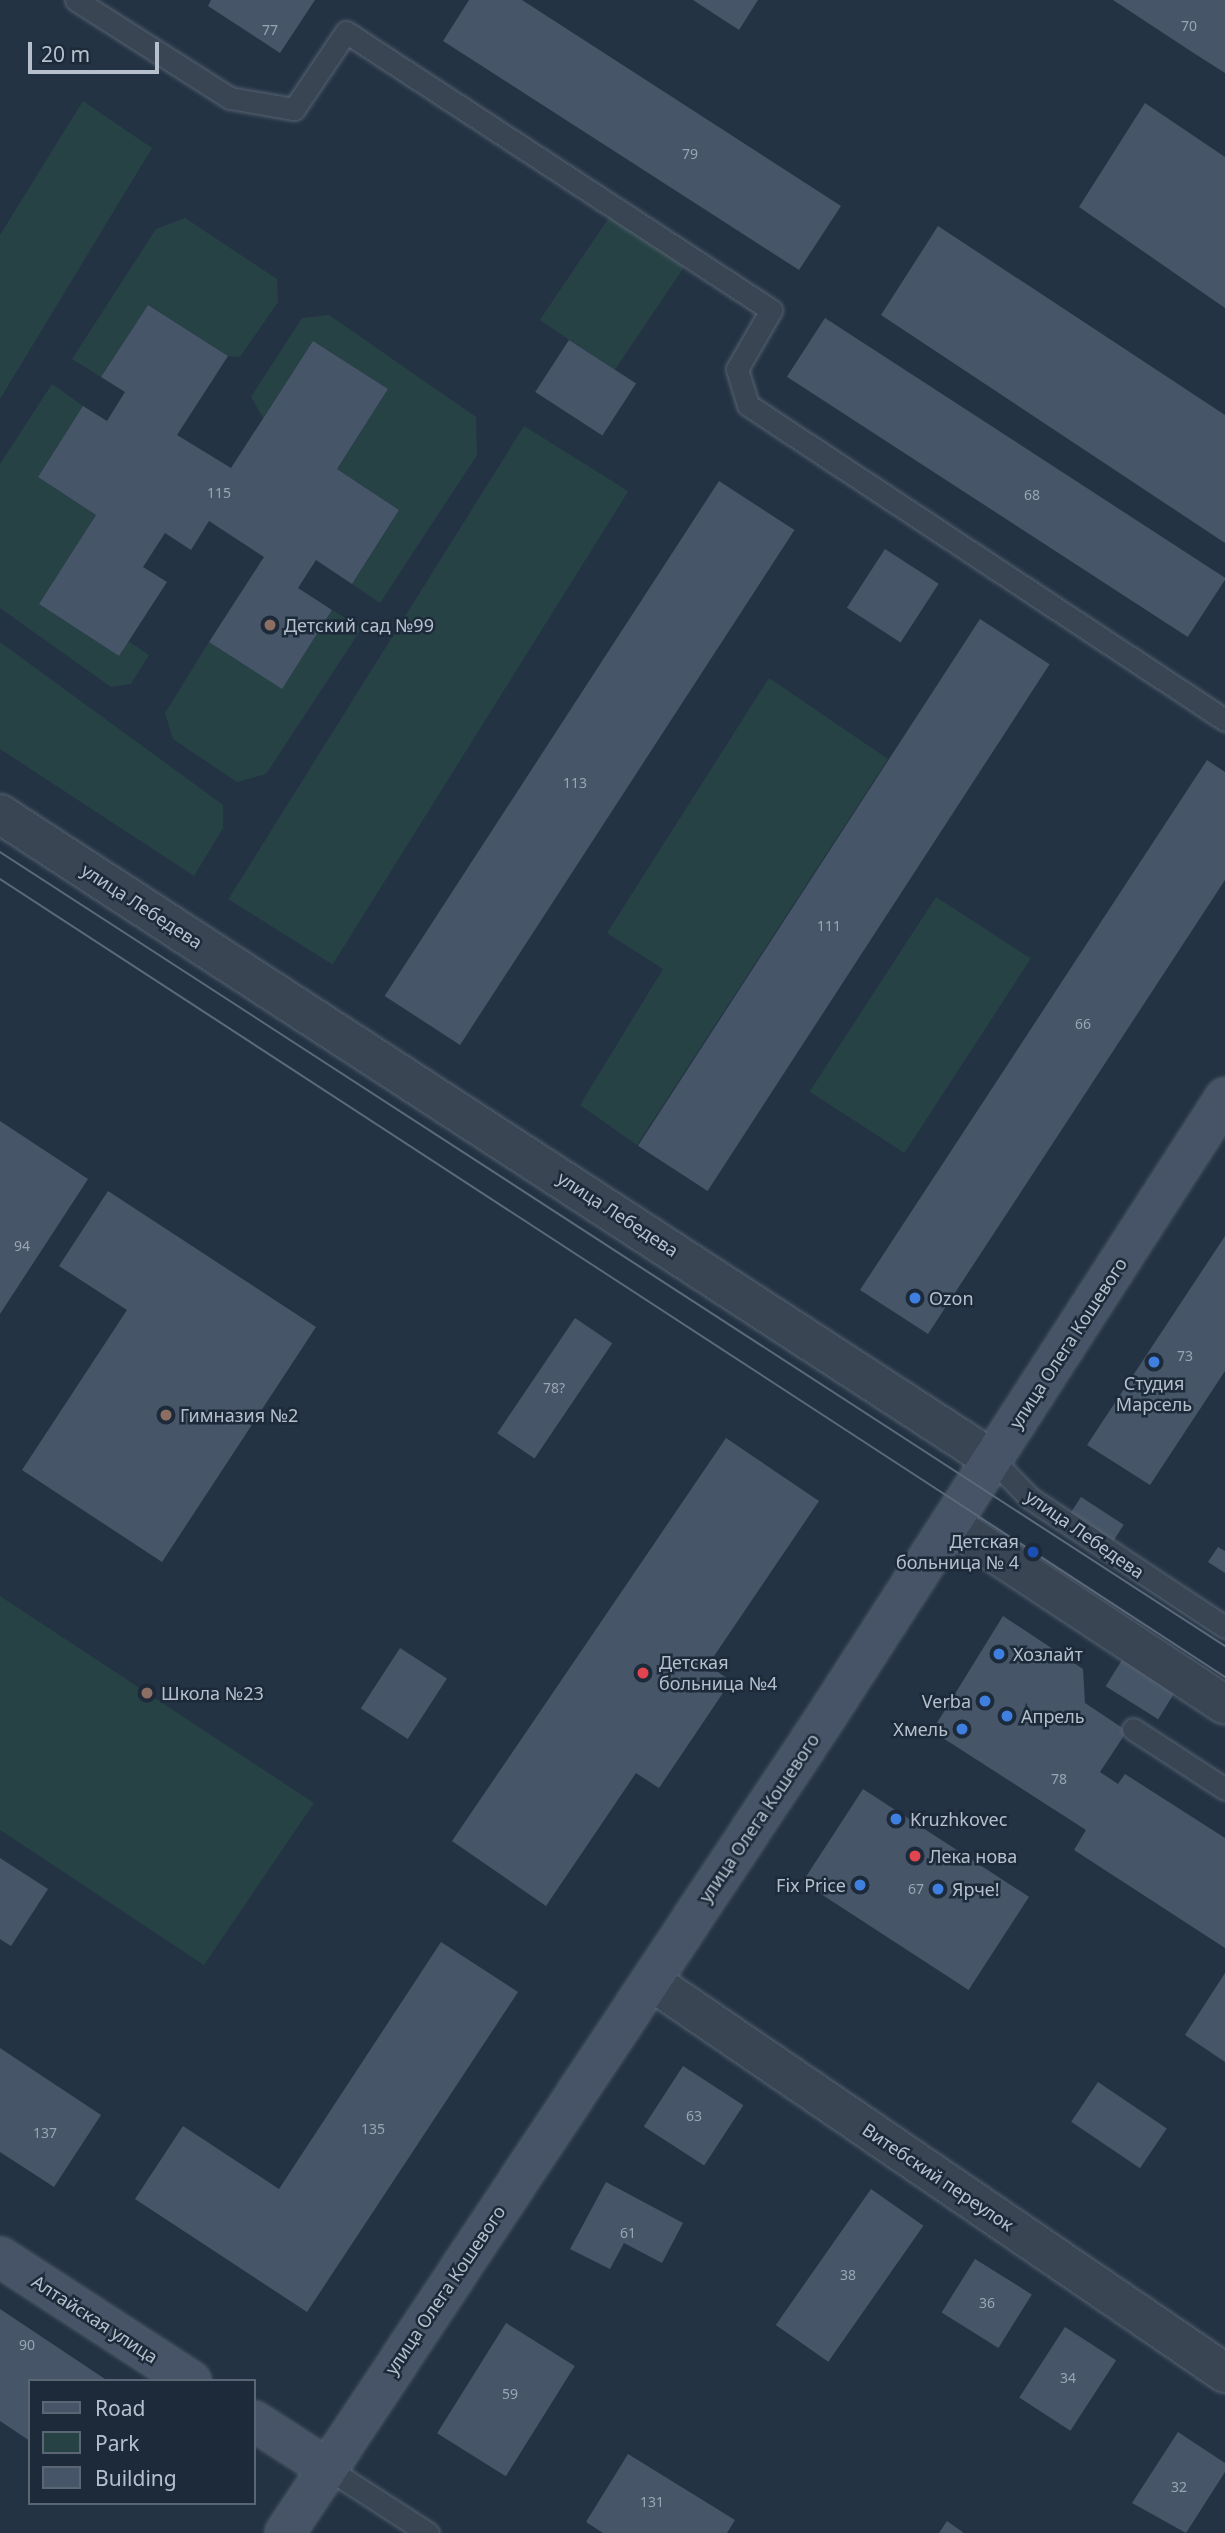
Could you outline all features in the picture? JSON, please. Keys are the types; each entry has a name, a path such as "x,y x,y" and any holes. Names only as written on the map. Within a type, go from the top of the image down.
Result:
{"street":[{"name":"улица Лебедева","path":"0,814 993,1460"},
{"name":"улица Олега Кошевого","path":"285,2533 993,1460 1225,1098"},
{"path":"951,1524 1225,1704"},
{"name":"Витебский переулок","path":"651,1981 1225,2373"},
{"name":"Алтайская улица","path":"0,2257 188,2379"},
{"path":"256,2422 327,2468"}],"lane":[{"path":"76,0 229,98 294,109 346,32 771,310 737,369 748,405 1225,720"},
{"name":"улица Лебедева","path":"993,1460 1030,1498 1225,1627"},
{"path":"1133,1729 1225,1790"},
{"path":"327,2468 428,2533"}],"green space":[{"path":"83,101 152,148 0,399 0,235"},
{"path":"612,213 687,263 614,370 540,320"},
{"path":"185,218 277,279 278,302 240,357 228,356 148,305 101,377 72,359 156,229"},
{"path":"329,315 476,417 477,455 380,603 352,584 399,510 337,469 388,389 313,341 263,418 251,397 302,318"},
{"path":"52,384 83,406 38,477 96,515 39,604 119,656 128,641 149,655 131,684 111,687 0,608 0,464"},
{"path":"524,426 628,491 333,964 228,899"},
{"path":"332,610 362,628 266,774 237,782 173,739 165,713 209,642 281,688"},
{"path":"0,642 223,805 223,828 194,876 0,749"},
{"path":"769,678 888,759 637,1145 580,1105 663,969 607,933"},
{"path":"936,897 1031,959 904,1153 810,1092"},
{"path":"0,1596 314,1803 204,1965 0,1830"}],"building":[{"path":"211,0 315,0 280,53 208,6"},
{"path":"469,0 522,0 841,206 799,270 443,41"},
{"path":"693,0 758,0 739,30"},
{"path":"1113,0 1225,0 1225,73 1192,52"},
{"path":"1145,103 1225,157 1225,308 1079,207"},
{"path":"938,226 1225,415 1225,543 881,315"},
{"path":"148,305 228,356 177,435 231,468 313,341 388,389 337,469 399,510 352,584 316,560 298,588 332,610 282,689 209,642 264,557 209,521 191,550 165,533 143,567 167,582 119,656 39,604 96,515 38,477 83,406 107,421 125,392 101,377"},
{"path":"825,318 1225,578 1188,637 787,377"},
{"path":"569,340 636,384 602,436 535,392"},
{"path":"719,481 794,530 460,1045 385,996"},
{"path":"885,549 939,584 901,643 847,608"},
{"path":"980,619 1050,664 708,1191 638,1146"},
{"path":"1207,760 1225,772 1225,880 928,1334 860,1290"},
{"path":"0,1121 88,1179 0,1314"},
{"path":"108,1191 316,1327 162,1562 22,1470 127,1310 59,1266"},
{"path":"1225,1236 1225,1371 1150,1485 1087,1445"},
{"path":"575,1318 612,1343 535,1458 497,1433"},
{"name":"Детская больница №4","path":"726,1438 819,1501 708,1665 731,1681 659,1788 636,1773 546,1906 452,1841"},
{"path":"1081,1497 1124,1525 1112,1542 1070,1515"},
{"path":"1218,1547 1225,1551 1225,1573 1208,1562"},
{"path":"1003,1616 1083,1669 1085,1703 1127,1731 1100,1772 1118,1784 1125,1774 1225,1838 1225,1948 1074,1850 1086,1830 932,1731"},
{"path":"400,1648 447,1678 408,1739 361,1708"},
{"path":"1122,1660 1175,1693 1158,1719 1106,1686"},
{"path":"863,1789 1029,1897 969,1990 803,1882"},
{"path":"0,1858 48,1889 11,1946 0,1939"},
{"path":"441,1942 518,1992 307,2312 135,2199 183,2126 279,2189"},
{"path":"1225,1973 1225,2062 1185,2035"},
{"path":"0,2048 101,2115 54,2187 0,2152"},
{"path":"683,2066 743,2105 704,2166 644,2126"},
{"path":"1098,2082 1167,2128 1140,2168 1071,2122"},
{"path":"606,2182 683,2223 662,2263 624,2243 610,2269 570,2249"},
{"path":"871,2189 923,2226 828,2362 776,2325"},
{"path":"975,2259 1032,2295 998,2348 942,2312"},
{"path":"0,2309 105,2379 28,2379 28,2440 0,2421"},
{"path":"506,2323 575,2366 506,2476 437,2433"},
{"path":"1065,2327 1116,2360 1070,2431 1019,2397"},
{"path":"1178,2432 1225,2463 1225,2472 1186,2533 1132,2503"},
{"path":"628,2454 735,2520 727,2533 603,2533 586,2522"},
{"path":"947,2521 964,2533 939,2533"}],"tram line":[{"path":"0,852 1225,1646"},
{"path":"0,879 1225,1677"}],"place":[{"name":"Детский сад №99","path":"270,625"},
{"name":"Ozon","path":"915,1298"},
{"name":"Студия Марсель","path":"1154,1362"},
{"name":"Гимназия №2","path":"166,1415"},
{"name":"Детская больница № 4","path":"1033,1552"},
{"name":"Хозлайт","path":"999,1654"},
{"name":"Детская больница №4","path":"643,1673"},
{"name":"Школа №23","path":"147,1693"},
{"name":"Verba","path":"985,1701"},
{"name":"Апрель","path":"1007,1716"},
{"name":"Хмель","path":"962,1729"},
{"name":"Kruzhkovec","path":"896,1819"},
{"name":"Лека нова","path":"915,1856"},
{"name":"Fix Price","path":"860,1885"},
{"name":"Ярче!","path":"938,1889"}]}
